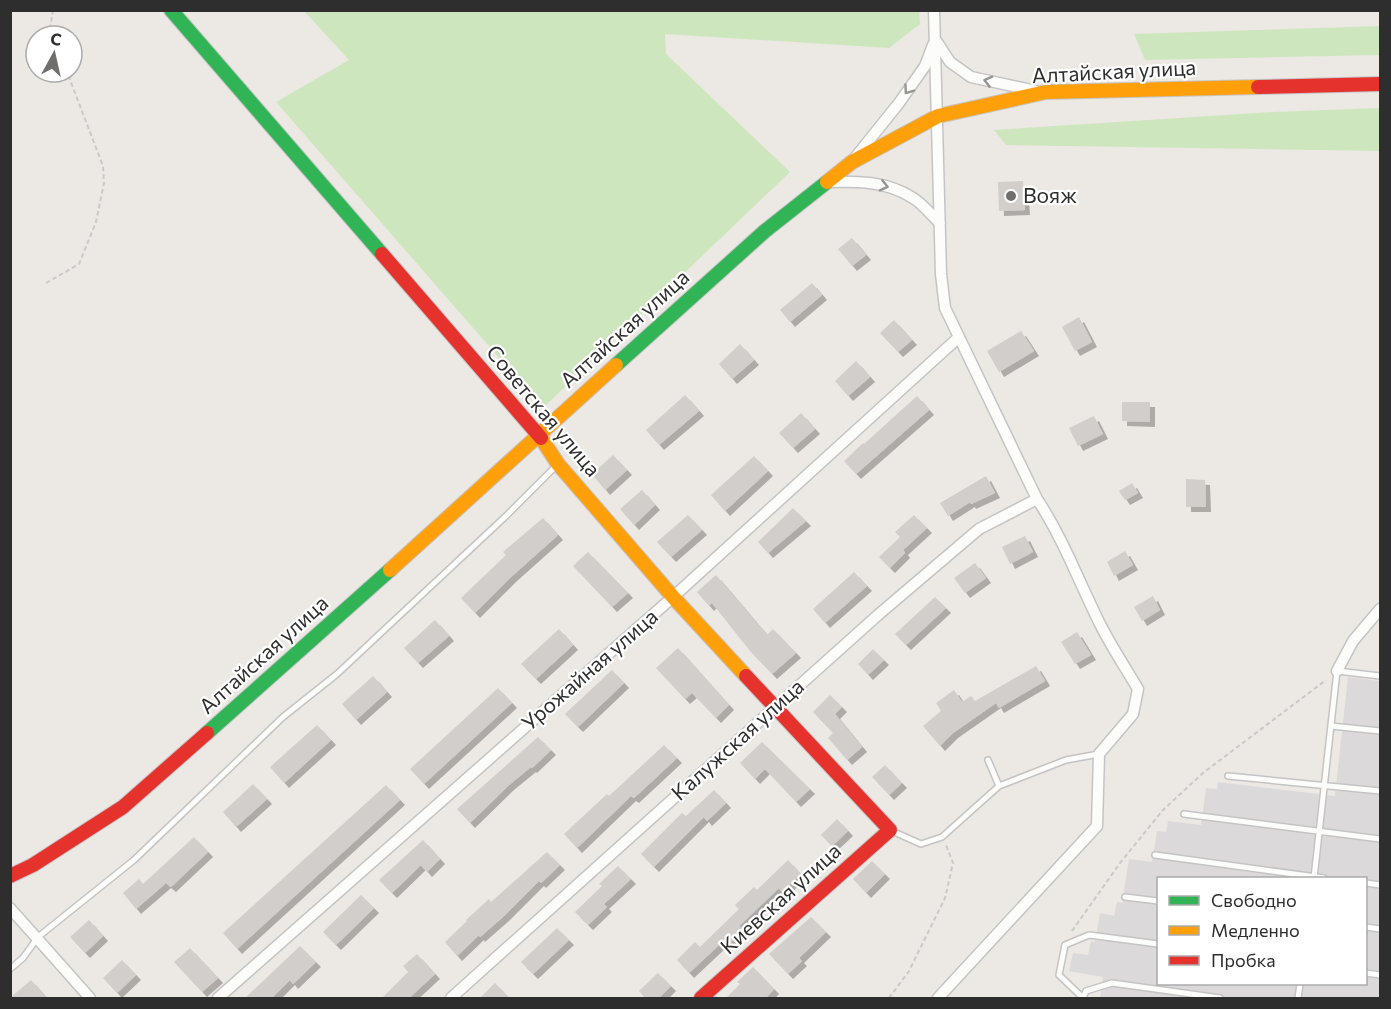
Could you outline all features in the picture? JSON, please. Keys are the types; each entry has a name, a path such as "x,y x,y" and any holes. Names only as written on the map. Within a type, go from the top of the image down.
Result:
{"main road":[{"name":"Советская улица","path":"171,10 539,435 558,464 673,597 890,830"},
{"name":"Алтайская улица","path":"10,876 33,865 123,807 367,591 765,231 852,162 938,116 1046,92 1380,84"},
{"name":"Киевская улица","path":"701,999 890,830"}],"street":[{"path":"934,10 941,274 945,308 1037,499 1050,518 1068,554 1100,625 1138,689 1133,714 1099,754 1097,826 938,999"},
{"path":"935,39 950,62 971,77 1015,88 1046,92"},
{"path":"852,162 925,66 935,39"},
{"path":"826,182 856,181 890,186 914,198 940,223"},
{"name":"Урожайная улица","path":"218,999 673,597 959,337"},
{"name":"Калужская улица","path":"451,999 878,615 979,529 1037,499"},
{"path":"1337,671 1353,641 1380,609"},
{"path":"10,908 38,937 90,999"}],"lane":[{"path":"10,969 23,958 38,937 135,860 283,717 337,674 506,516 558,464"},
{"path":"1314,877 1337,671 1380,675"},
{"path":"1331,726 1380,731"},
{"path":"890,830 921,844 942,837 999,786 1066,760 1099,754"},
{"path":"988,760 999,786"},
{"path":"1228,776 1380,791"},
{"path":"1184,814 1380,839"},
{"path":"1155,855 1307,877"},
{"path":"1125,897 1157,901"},
{"path":"1157,944 1089,935 1065,945 1059,975 1082,998 1086,991 1112,983 1220,999"}],"path":[{"path":"46,284 79,264 96,222 104,183 103,166 72,84"},
{"path":"1065,945 1075,924 1163,810 1203,773 1337,671"},
{"path":"889,999 909,971 945,898 953,863 942,837"}],"shaded area":[{"path":"1348,677 1380,681 1380,998 1100,998 1103,977 1069,971 1073,953 1088,955 1091,941 1095,942 1100,913 1114,916 1117,902 1122,903 1129,859 1152,862 1157,831 1166,832 1168,821 1201,825 1206,788 1217,789 1218,782 1335,796"}],"green space":[{"path":"919,10 920,24 889,48 665,34 666,54 790,172 543,408 276,102 349,60 304,11"},
{"path":"1380,26 1380,55 1145,60 1134,34"},
{"path":"1380,108 1380,151 1006,145 994,130 1273,112"}],"building":[{"name":"Вояж","path":"1023,181 1025,210 999,211 998,182"},
{"path":"852,238 866,255 852,266 838,249"},
{"path":"812,283 822,295 790,322 780,310"},
{"path":"1079,317 1092,342 1075,351 1062,327"},
{"path":"894,320 912,340 898,352 880,333"},
{"path":"1021,331 1034,351 999,372 987,351"},
{"path":"740,344 754,360 732,379 719,364"},
{"path":"856,361 870,377 848,396 835,381"},
{"path":"685,395 699,411 659,445 646,430"},
{"path":"917,396 929,410 856,474 844,461"},
{"path":"1122,402 1150,402 1150,422 1122,421"},
{"path":"801,413 815,429 793,448 779,433"},
{"path":"1094,416 1103,434 1078,446 1069,428"},
{"path":"613,455 627,470 605,490 592,474"},
{"path":"754,456 768,471 725,511 711,495"},
{"path":"986,476 995,493 971,504 970,502 948,516 940,503"},
{"path":"1186,479 1205,480 1206,507 1186,507"},
{"path":"1132,483 1138,493 1125,500 1119,491"},
{"path":"642,490 655,505 634,525 620,509"},
{"path":"793,508 806,521 768,553 758,542"},
{"path":"688,515 702,530 671,557 657,542"},
{"path":"914,515 927,528 903,550 905,553 890,568 879,557 900,537 895,532"},
{"path":"543,518 558,535 475,613 461,598 506,555 503,552"},
{"path":"1025,536 1033,552 1010,564 1002,547"},
{"path":"1125,551 1133,565 1114,576 1107,562"},
{"path":"588,552 628,593 612,607 573,566"},
{"path":"975,563 986,578 965,593 954,578"},
{"path":"854,572 867,586 825,623 813,609"},
{"path":"716,575 767,635 773,629 796,653 772,674 750,651 712,603 709,606 697,592"},
{"path":"1153,596 1160,610 1142,621 1134,607"},
{"path":"935,597 946,608 906,645 895,634"},
{"path":"435,620 449,636 418,663 404,648"},
{"path":"559,629 573,645 536,679 521,664"},
{"path":"1077,632 1091,655 1075,664 1061,642"},
{"path":"678,648 729,705 716,718 692,693 685,699 656,668"},
{"path":"873,649 884,660 868,675 858,664"},
{"path":"1036,666 1045,681 999,708 996,703 953,733 940,746 923,726 941,711 936,703 954,690 962,702 971,696 975,701"},
{"path":"612,670 624,683 578,727 565,714"},
{"path":"373,676 387,692 356,720 342,704"},
{"path":"498,688 512,703 424,784 410,769"},
{"path":"830,695 842,707 835,714 862,747 847,760 828,738 833,733 813,712"},
{"path":"317,725 331,740 284,783 270,767"},
{"path":"538,737 551,750 509,785 470,823 457,809"},
{"path":"762,742 810,789 796,802 765,769 755,779 740,763"},
{"path":"664,745 677,758 634,798 631,796 577,848 564,834"},
{"path":"885,765 902,783 889,795 872,777"},
{"path":"253,784 267,799 236,827 223,812"},
{"path":"386,785 400,800 237,949 223,933"},
{"path":"714,790 726,803 707,821 704,817 654,867 641,854 682,813 686,816"},
{"path":"837,819 848,831 832,846 821,835"},
{"path":"194,837 208,852 171,887 166,883 136,909 123,893 139,879 143,884"},
{"path":"423,840 440,859 427,872 421,865 392,893 379,880"},
{"path":"547,852 560,865 541,883 539,881 504,916 457,956 445,942 489,899 491,902"},
{"path":"788,860 801,874 782,892 779,888 739,926 744,930 725,948 720,944 689,973 677,960 695,942 700,947 739,909 735,905 754,887 757,890"},
{"path":"872,861 885,874 866,893 853,879"},
{"path":"618,866 631,879 604,904 607,907 588,925 575,912 602,886 599,884"},
{"path":"361,895 374,908 336,945 323,932"},
{"path":"811,917 826,932 799,958 802,961 788,974 769,954"},
{"path":"89,920 103,936 85,953 70,937"},
{"path":"557,928 569,940 533,974 521,962"},
{"path":"300,946 316,962 293,984 290,980 271,999 244,999"},
{"path":"190,948 218,978 202,992 174,962"},
{"path":"417,954 435,974 408,999 381,999 408,972 403,966"},
{"path":"122,960 136,975 117,993 103,978"},
{"path":"753,967 774,989 765,999 725,999 740,984 737,982"},
{"path":"658,973 671,986 658,999 646,999 639,991"},
{"path":"31,980 48,999 10,999 10,998"},
{"path":"495,983 510,999 479,999"}],"traffic: fast":[{"path":"171,10 382,254"},
{"path":"616,365 765,231 827,182"},
{"path":"207,733 390,570"}],"traffic: slow":[{"path":"827,182 852,162 938,116 1046,92 1258,87"},
{"path":"390,570 616,365"},
{"path":"541,438 558,464 673,597 746,676"}],"traffic: jam":[{"path":"1258,87 1380,84"},
{"path":"382,254 541,438"},
{"path":"701,998 890,830 746,676"},
{"path":"10,876 33,865 123,807 207,733"}],"place":[{"name":"Вояж","path":"1011,196"}]}
